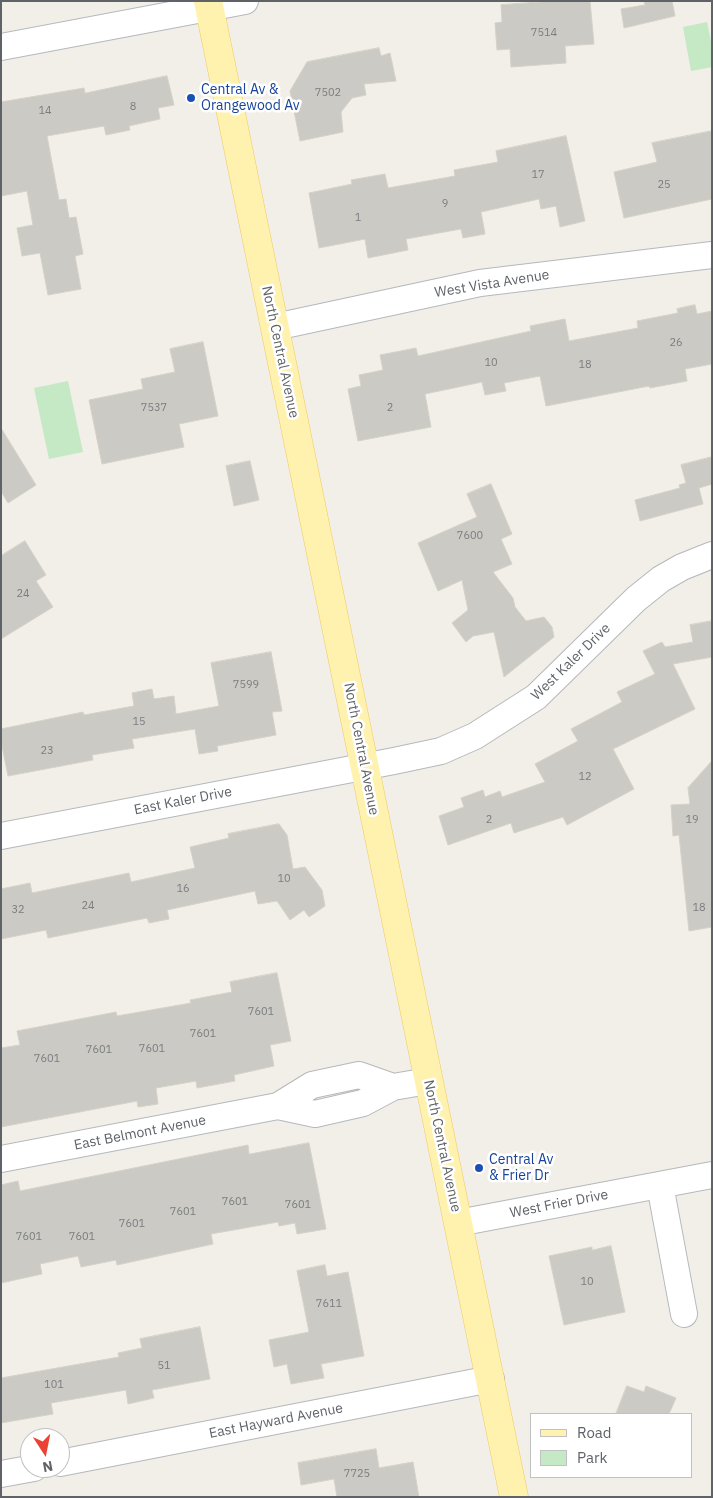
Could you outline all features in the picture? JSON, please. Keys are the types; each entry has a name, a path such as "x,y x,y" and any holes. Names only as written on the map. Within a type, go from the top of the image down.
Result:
{"main road":[{"name":"North Central Avenue","path":"208,5 514,1497"}],"street":[{"path":"1,47 208,5 245,1"},
{"name":"West Vista Avenue","path":"275,327 480,283 712,255"},
{"name":"West Kaler Drive","path":"364,767 441,751 475,736 536,697 636,599 661,579 682,567 712,556"},
{"name":"East Kaler Drive","path":"1,836 364,767"},
{"name":"East Belmont Avenue","path":"1,1159 278,1106 315,1114 363,1103 392,1087 428,1081"},
{"name":"West Frier Drive","path":"458,1223 712,1175"},
{"path":"660,1185 684,1314"},
{"name":"East Hayward Avenue","path":"70,1461 491,1379"},
{"path":"1,1474 20,1471"}],"green space":[{"path":"707,22 712,46 712,67 691,71 683,27"},
{"path":"68,381 83,452 49,459 34,388"}],"building":[{"path":"554,1 590,1 594,44 565,46 566,63 511,67 510,49 497,50 495,23 502,22 501,5"},
{"path":"644,1 672,1 675,16 624,28 621,9 645,5"},
{"path":"379,48 381,56 390,53 396,81 364,84 366,95 352,98 341,112 343,132 300,141 290,91 307,62"},
{"path":"167,76 174,105 158,108 160,119 129,126 130,130 106,135 104,126 47,136 59,200 66,199 69,218 76,217 83,254 75,256 81,289 48,295 40,253 22,256 17,228 33,225 27,191 1,196 1,102 84,88 85,93"},
{"path":"712,131 712,199 624,218 614,172 657,162 652,143"},
{"path":"566,136 585,221 560,227 556,206 541,209 539,199 481,212 485,234 463,238 461,229 406,239 408,250 368,258 365,239 319,248 309,193 352,184 351,180 385,174 388,188 455,176 454,170 498,162 496,151"},
{"path":"695,305 697,314 712,311 712,364 685,369 687,381 650,388 649,386 546,406 540,376 504,383 506,391 485,395 482,382 425,394 431,427 358,441 348,389 361,386 359,375 383,370 380,355 416,348 418,356 531,331 530,326 565,319 569,341 638,328 637,321 678,313 677,309"},
{"path":"203,342 218,416 179,424 184,447 102,464 89,400 143,389 141,379 175,372 170,349"},
{"path":"1,428 36,485 8,503 1,491"},
{"path":"712,457 712,484 699,488 703,504 640,521 635,500 680,488 679,485 686,483 681,465"},
{"path":"250,461 259,500 234,506 226,466"},
{"path":"491,484 512,534 501,539 512,564 493,572 513,598 515,607 526,621 544,617 552,627 554,637 504,677 494,632 473,636 466,642 452,623 468,610 462,580 438,591 418,543 477,517 467,494"},
{"path":"25,541 46,575 36,581 53,607 1,639 1,556"},
{"path":"712,621 712,657 673,664 695,709 613,749 634,789 567,825 563,817 514,833 511,823 448,845 439,816 464,807 461,798 483,790 485,797 500,791 502,797 545,782 535,764 578,741 571,729 622,702 617,692 655,674 643,651 662,642 665,647 693,642 690,625"},
{"path":"271,652 282,711 272,712 276,735 217,746 218,751 199,754 195,729 132,739 134,748 92,755 93,760 8,776 1,741 1,729 83,712 84,715 134,706 132,693 152,689 154,699 174,696 176,714 219,706 211,663"},
{"path":"712,761 712,927 689,931 679,835 673,836 671,805 690,804 688,788"},
{"path":"279,824 287,835 293,869 305,867 322,890 325,906 309,917 304,910 290,920 277,901 258,904 255,891 167,910 169,919 149,923 147,918 48,938 46,930 1,939 1,889 30,883 32,893 129,873 131,882 195,868 190,847 229,838 228,834"},
{"path":"277,973 291,1041 270,1045 274,1066 234,1075 235,1081 197,1088 196,1081 156,1088 158,1104 138,1107 137,1101 1,1127 1,1048 20,1045 17,1031 116,1012 117,1016 191,1003 190,1000 232,992 230,982"},
{"path":"309,1143 326,1229 297,1234 295,1223 279,1226 278,1222 211,1234 213,1244 117,1265 116,1260 81,1267 78,1256 40,1264 42,1274 1,1283 1,1185 18,1181 20,1191 248,1145 249,1154"},
{"path":"611,1246 625,1312 564,1325 549,1256 592,1247 592,1250"},
{"path":"325,1265 327,1276 348,1272 364,1356 321,1364 324,1378 291,1384 287,1364 274,1367 269,1340 309,1332 297,1271"},
{"path":"200,1327 210,1379 152,1390 154,1398 128,1404 126,1390 51,1403 53,1414 1,1423 1,1378 119,1357 118,1353 142,1348 140,1339"},
{"path":"627,1386 644,1392 646,1386 676,1398 669,1413 616,1413"},
{"path":"376,1449 379,1468 413,1462 419,1497 337,1497 334,1479 301,1485 298,1463"}],"place":[{"name":"Central Av & Orangewood Av","path":"191,98"},
{"name":"Central Av & Frier Dr","path":"479,1168"}]}
